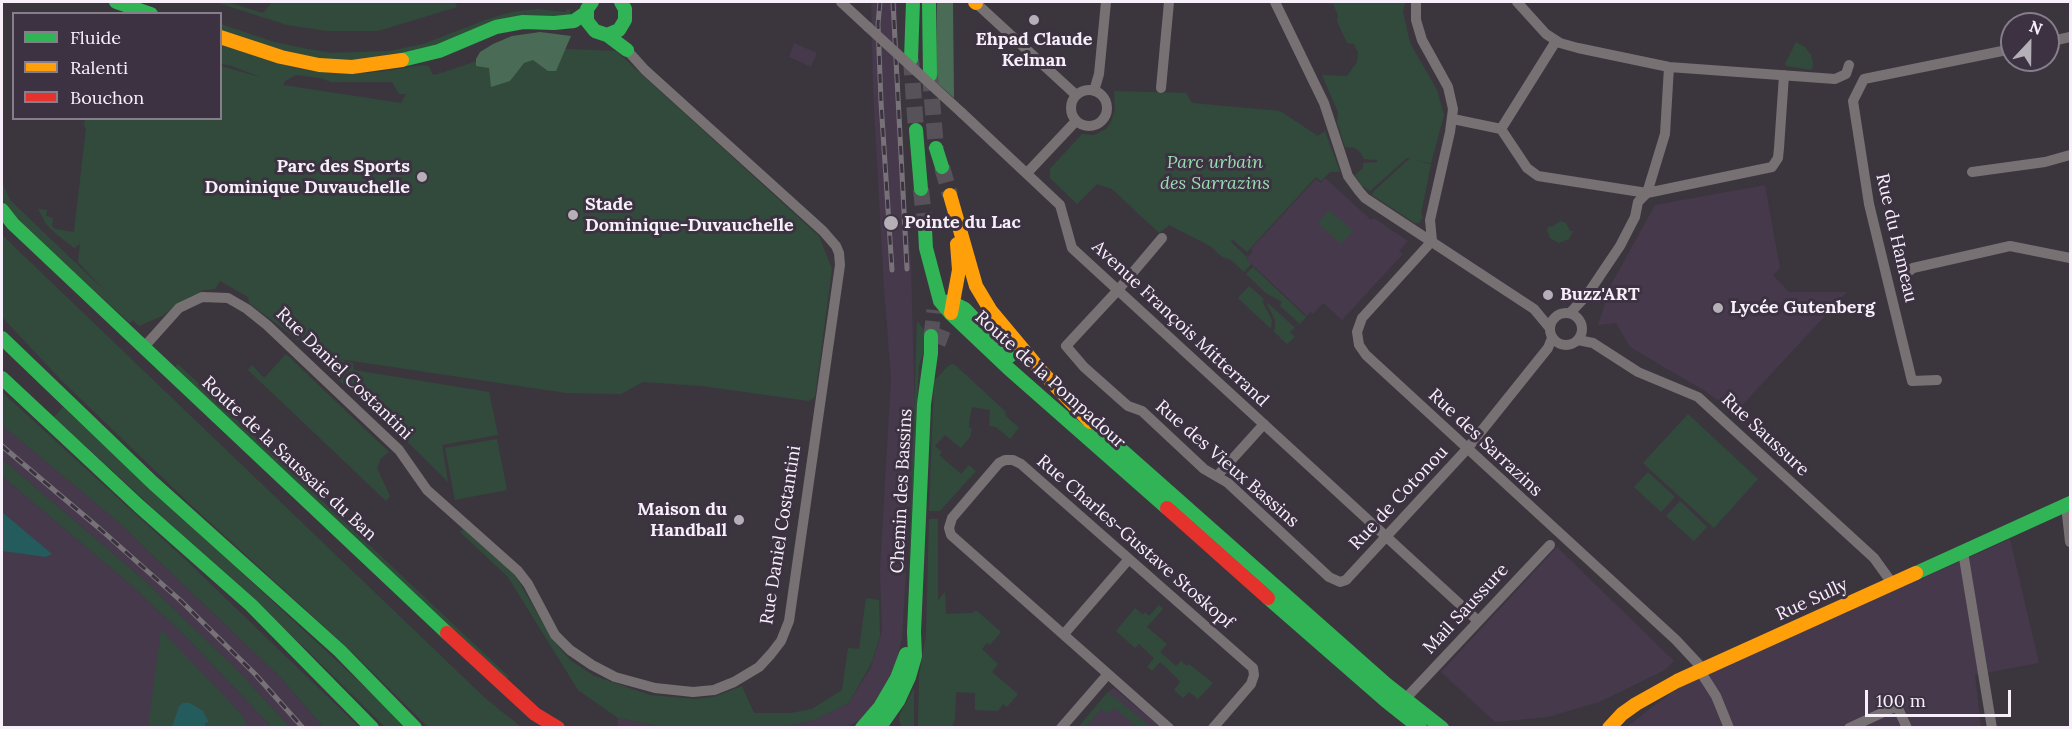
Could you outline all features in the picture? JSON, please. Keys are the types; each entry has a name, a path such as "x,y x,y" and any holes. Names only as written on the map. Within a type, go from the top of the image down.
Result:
{"main road":[{"path":"116,2 145,12"},
{"path":"912,59 913,2"},
{"path":"929,2 930,75"},
{"path":"613,32 625,20 625,4"},
{"path":"222,38 281,57 352,67 413,59 509,24 574,21 590,5"},
{"path":"590,5 588,21 591,28"},
{"name":"Rue Daniel Costantini","path":"554,23 574,29 591,28 601,34 613,32 627,50"},
{"path":"916,130 921,189"},
{"path":"936,148 942,167"},
{"path":"950,195 955,213"},
{"name":"Route de la Saussaie du Ban","path":"2,210 13,224 504,687 535,714 558,728"},
{"name":"Route de la Pompadour","path":"955,213 959,270 945,310 1172,513 1420,728"},
{"name":"Route de la Pompadour","path":"955,213 976,286 991,311 1089,423 1386,684 1443,728"},
{"path":"925,229 926,248 945,310 964,309 1119,458 1132,461"},
{"path":"2,337 153,483 340,651 415,728"},
{"name":"Chemin des Bassins","path":"879,722 914,632 924,404 934,344"},
{"path":"2,378 139,506 251,605 372,728"},
{"name":"Rue Sully","path":"1608,728 1636,704 1677,681 2068,504"},
{"name":"Rue Sully","path":"1600,728 1626,701 1658,685 1677,681"}],"street":[{"name":"Avenue François Mitterrand","path":"841,2 1060,205 1072,248 1477,620"},
{"path":"975,2 1076,94"},
{"path":"1094,91 1099,74 1106,2"},
{"path":"1161,88 1169,2"},
{"path":"1275,2 1327,111 1348,176 1365,198 1534,309 1552,339 1571,344 1580,330 1587,295"},
{"path":"1416,2 1416,20 1422,40 1448,87 1453,109 1453,119 1430,220 1432,241"},
{"path":"1517,2 1546,34 1556,41 1578,48 1669,67 1834,79 1846,74 1849,65"},
{"path":"1501,129 1556,41"},
{"name":"Rue Daniel Costantini","path":"144,347 179,308 202,297 228,298 267,325 399,450 427,490 518,571 555,634 570,650 615,677 655,688 693,692 714,690 734,682 759,666 771,654 781,642 789,621 840,265 839,253 823,231 627,50"},
{"name":"Rue du Hameau","path":"1937,380 1912,381 1869,204 1853,101 1864,79 2000,51"},
{"path":"1564,313 1587,295 1620,246 1635,217 1638,202 1647,193 1665,134 1669,67"},
{"path":"1453,119 1501,129 1527,168 1538,176 1647,193 1772,167 1778,158 1784,75"},
{"path":"1088,90 1094,91 1100,94 1106,104 1106,115 1098,124 1086,127 1076,122 1070,111 1071,105 1076,94 1088,90"},
{"path":"1028,173 1076,122"},
{"path":"1972,172 2045,162 2070,155"},
{"path":"1119,290 1162,238"},
{"name":"Rue des Sarrazins","path":"1432,241 1362,318 1357,332 1359,345 1366,355 1676,640 1687,654 1685,662 1698,671"},
{"path":"1908,272 1913,268 2010,246 2070,258"},
{"name":"Rue des Vieux Bassins","path":"1119,290 1066,346 1084,367 1128,406 1142,411 1204,469 1217,476 1329,577 1340,582"},
{"path":"1534,309 1564,313 1580,330"},
{"name":"Rue de Cotonou","path":"1340,582 1346,580 1467,448 1552,339 1551,321 1564,313"},
{"name":"Rue Saussure","path":"1580,330 1593,343 1638,372 1684,390 1705,402 1874,558 1892,583"},
{"path":"1217,476 1264,424"},
{"name":"Rue Charles-Gustave Stoskopf","path":"1169,728 951,535 949,528 952,518 999,463 1013,460 1021,464 1253,669 1251,684 1214,728"},
{"path":"2068,504 2070,542"},
{"name":"Mail Saussure","path":"1408,696 1550,545"},
{"path":"1963,552 1992,728"},
{"path":"1064,634 1129,559"},
{"path":"1698,671 1716,696 1730,728"},
{"path":"1061,728 1108,674"},
{"path":"1849,728 1897,706 1907,728"}],"shaded area":[{"path":"871,2 897,2 900,115 911,263 915,423 902,638 893,674 863,719 846,727 617,728 618,718 659,726 785,726 815,720 849,703 871,667 882,631 880,570 891,378 873,91"},
{"path":"937,2 953,2 954,98 936,82"},
{"path":"540,32 571,36 556,71 548,71 533,60 524,63 510,81 491,87 489,68 476,66 476,59 480,52 512,36"},
{"path":"794,43 817,53 811,67 789,57"},
{"path":"1325,178 1371,220 1374,218 1408,241 1399,251 1403,254 1342,320 1323,303 1313,314 1310,312 1307,316 1246,259 1253,252 1251,249 1316,179 1321,183"},
{"name":"Lycée Gutenberg","path":"1765,185 1780,268 1773,275 1789,292 1847,292 1735,413 1724,402 1722,403 1630,347 1616,323 1598,325 1611,285 1655,205"},
{"path":"2,425 116,520 281,678 323,727 290,727 239,672 144,580 2,459"},
{"path":"2,476 130,584 187,638 272,727 2,727"},
{"path":"2,512 52,554 46,557 2,551"},
{"path":"2010,539 2039,663 1975,675 1981,727 1625,728 1676,689"},
{"path":"1557,547 1674,661 1665,670 1599,702 1548,717 1495,722 1441,672"},
{"path":"1114,688 1160,727 1078,728"},
{"path":"183,703 190,703 203,711 209,722 205,723 206,727 172,727 179,706"}],"green space":[{"path":"215,2 227,2 263,13 272,2 455,2 457,7 378,31 327,31 287,25"},
{"path":"1324,2 1405,2 1403,12 1410,43 1437,90 1444,115 1431,163 1414,160 1431,164 1421,214 1423,217 1419,223 1415,223 1372,195 1410,158 1407,158 1370,191 1362,186 1355,175 1363,168 1363,163 1377,162 1377,160 1364,159 1355,148 1345,147 1337,122 1338,112 1322,75 1347,76 1357,62 1358,52 1354,44 1347,43 1337,21 1338,15 1333,4"},
{"path":"537,9 566,12 567,9 570,10 571,18 373,61 317,60 222,33 222,24 274,42 332,53 390,51 423,44 512,12"},
{"path":"1796,42 1805,47 1811,55 1812,70 1786,66"},
{"name":"Parc des Sports Dominique Duvauchelle","path":"222,45 295,68 355,74 424,65 429,66 432,74 435,75 520,47 616,51 819,236 832,269 815,397 809,401 702,386 643,382 621,394 566,393 339,359 353,363 354,370 489,392 498,435 442,445 448,482 356,390 344,385 329,371 333,358 318,355 249,303 248,297 220,281 215,289 204,290 190,297 162,316 139,326 133,320 130,323 23,226 4,203 2,182 10,200 105,291 78,262 80,244 74,248 55,233 46,224 38,209 47,210 46,216 53,218 52,226 55,229 74,232 86,128 85,120 222,120 222,66 263,78 222,64","holes":["296,75 331,82 392,82 399,94 406,94 401,103 283,85 285,81"]},
{"name":"Parc urbain des Sarrazins","path":"1114,91 1186,93 1192,103 1280,111 1318,136 1325,131 1340,172 1330,172 1321,181 1316,177 1247,252 1233,240 1230,241 1248,258 1246,259 1251,264 1244,272 1210,246 1169,225 1159,233 1112,189 1097,184 1077,204 1050,178 1050,169 1082,134 1094,135 1106,129 1115,109"},
{"path":"1329,210 1353,231 1341,244 1318,223"},
{"path":"1560,221 1566,223 1570,231 1573,231 1569,239 1559,243 1550,238 1547,230 1549,226 1552,227"},
{"path":"2,235 485,698 521,727 428,727 352,652 191,505 61,380 2,317"},
{"path":"1253,267 1306,317 1300,324 1280,306 1282,302 1266,293 1246,274"},
{"path":"1249,286 1264,299 1262,301 1272,320 1271,329 1238,298"},
{"path":"1268,303 1295,328 1290,332 1295,337 1287,344 1273,331 1275,320"},
{"path":"917,321 929,336 919,365 908,599"},
{"path":"286,354 389,452 381,458 377,468 390,496 386,501 248,370 252,365 264,378"},
{"path":"178,364 509,677 505,681 175,367"},
{"path":"954,364 1005,411 1006,416 1019,428 1010,439 996,427 989,426 990,410 972,407 969,422 969,428 972,429 970,437 961,448 945,435 935,446 942,452 939,455 961,474 969,465 976,471 940,511 929,511 934,381 948,366"},
{"path":"2,392 189,563 359,727 323,727 281,678 116,520 2,425"},
{"path":"63,407 408,727 385,727 308,651 54,417"},
{"path":"1688,414 1758,479 1714,528 1643,463"},
{"path":"497,439 507,490 455,500 445,448"},
{"path":"2,459 144,580 239,672 290,727 272,727 187,638 130,584 2,476"},
{"path":"1648,472 1675,497 1661,512 1634,487"},
{"path":"1680,501 1707,527 1694,541 1666,516"},
{"path":"929,519 938,519 938,600 945,592 946,614 977,611 1001,632 990,645 987,643 982,649 998,664 992,672 1018,694 1007,707 1003,704 998,711 975,710 975,693 956,692 955,719 952,727 918,727 919,676 926,635"},
{"path":"463,529 514,573 552,639 570,660 594,676 650,695 696,699 714,697 742,686 754,713 791,713 812,709 842,690 848,648 859,649 866,598 879,600 880,636 872,662 849,703 815,720 785,726 659,726 618,718 578,690 508,577 460,532"},
{"path":"1159,605 1163,609 1147,627 1167,644 1160,652 1176,666 1181,661 1187,666 1189,664 1213,683 1198,699 1189,692 1183,698 1174,690 1180,682 1174,675 1160,662 1152,671 1147,667 1154,658 1139,644 1135,648 1116,631 1135,608 1143,615 1145,612 1149,616"},
{"path":"161,630 241,714 248,727 208,727 205,722 209,722 198,709 190,703 183,703 179,706 172,727 148,728"},
{"path":"914,688 914,727 901,727 900,714"},
{"path":"1108,692 1151,727 1137,727 1115,708 1107,713 1101,709 1085,727 1078,727"}],"tunnel":[{"path":"911,59 916,130"},
{"path":"930,75 936,148"},
{"path":"942,167 950,195"},
{"path":"921,189 925,229"},
{"path":"931,336 934,310"},
{"path":"938,344 946,323"}],"railway":[{"path":"880,2 878,24 881,102 892,270"},
{"path":"893,2 907,269"},
{"path":"2,446 181,601 255,674 303,728"}],"traffic: fast":[{"path":"116,2 145,12"},
{"path":"592,2 587,9 587,21 595,31 607,35 619,30 625,20 625,9 621,2"},
{"path":"911,59 913,2"},
{"path":"929,2 930,75"},
{"path":"402,60 439,51 496,27 523,22 574,21 587,12"},
{"path":"607,35 627,50"},
{"path":"916,130 921,189"},
{"path":"936,148 942,167"},
{"path":"2,210 13,224 447,633"},
{"path":"925,229 926,248 940,301 951,314 1008,368 1167,508"},
{"path":"940,301 953,303 965,309 1010,356"},
{"path":"879,728 898,701 909,677 915,656 914,632 924,404 931,336"},
{"path":"2,338 153,483 340,651 415,728"},
{"path":"2,378 139,506 251,605 372,728"},
{"path":"1090,422 1386,684 1442,728"},
{"path":"1916,573 2070,503"},
{"path":"1268,598 1420,728"},
{"path":"862,728 880,707 897,678 906,654"}],"traffic: slow":[{"path":"222,38 281,57 319,65 352,67 402,60"},
{"path":"950,195 976,286 991,311 1042,372 1090,422"},
{"path":"951,313 959,270 957,244"},
{"path":"1609,728 1622,714 1636,704 1677,681 1916,573"}],"traffic: jam":[{"path":"1167,508 1268,598"},
{"path":"447,633 535,714 558,728"}],"place":[{"name":"Ehpad Claude Kelman","path":"1034,20"},
{"name":"Parc des Sports Dominique Duvauchelle","path":"422,177"},
{"name":"Stade Dominique-Duvauchelle","path":"573,215"},
{"name":"Pointe du Lac","path":"891,223"},
{"name":"Buzz'ART","path":"1548,295"},
{"name":"Lycée Gutenberg","path":"1718,308"},
{"name":"Maison du Handball","path":"739,520"}]}
